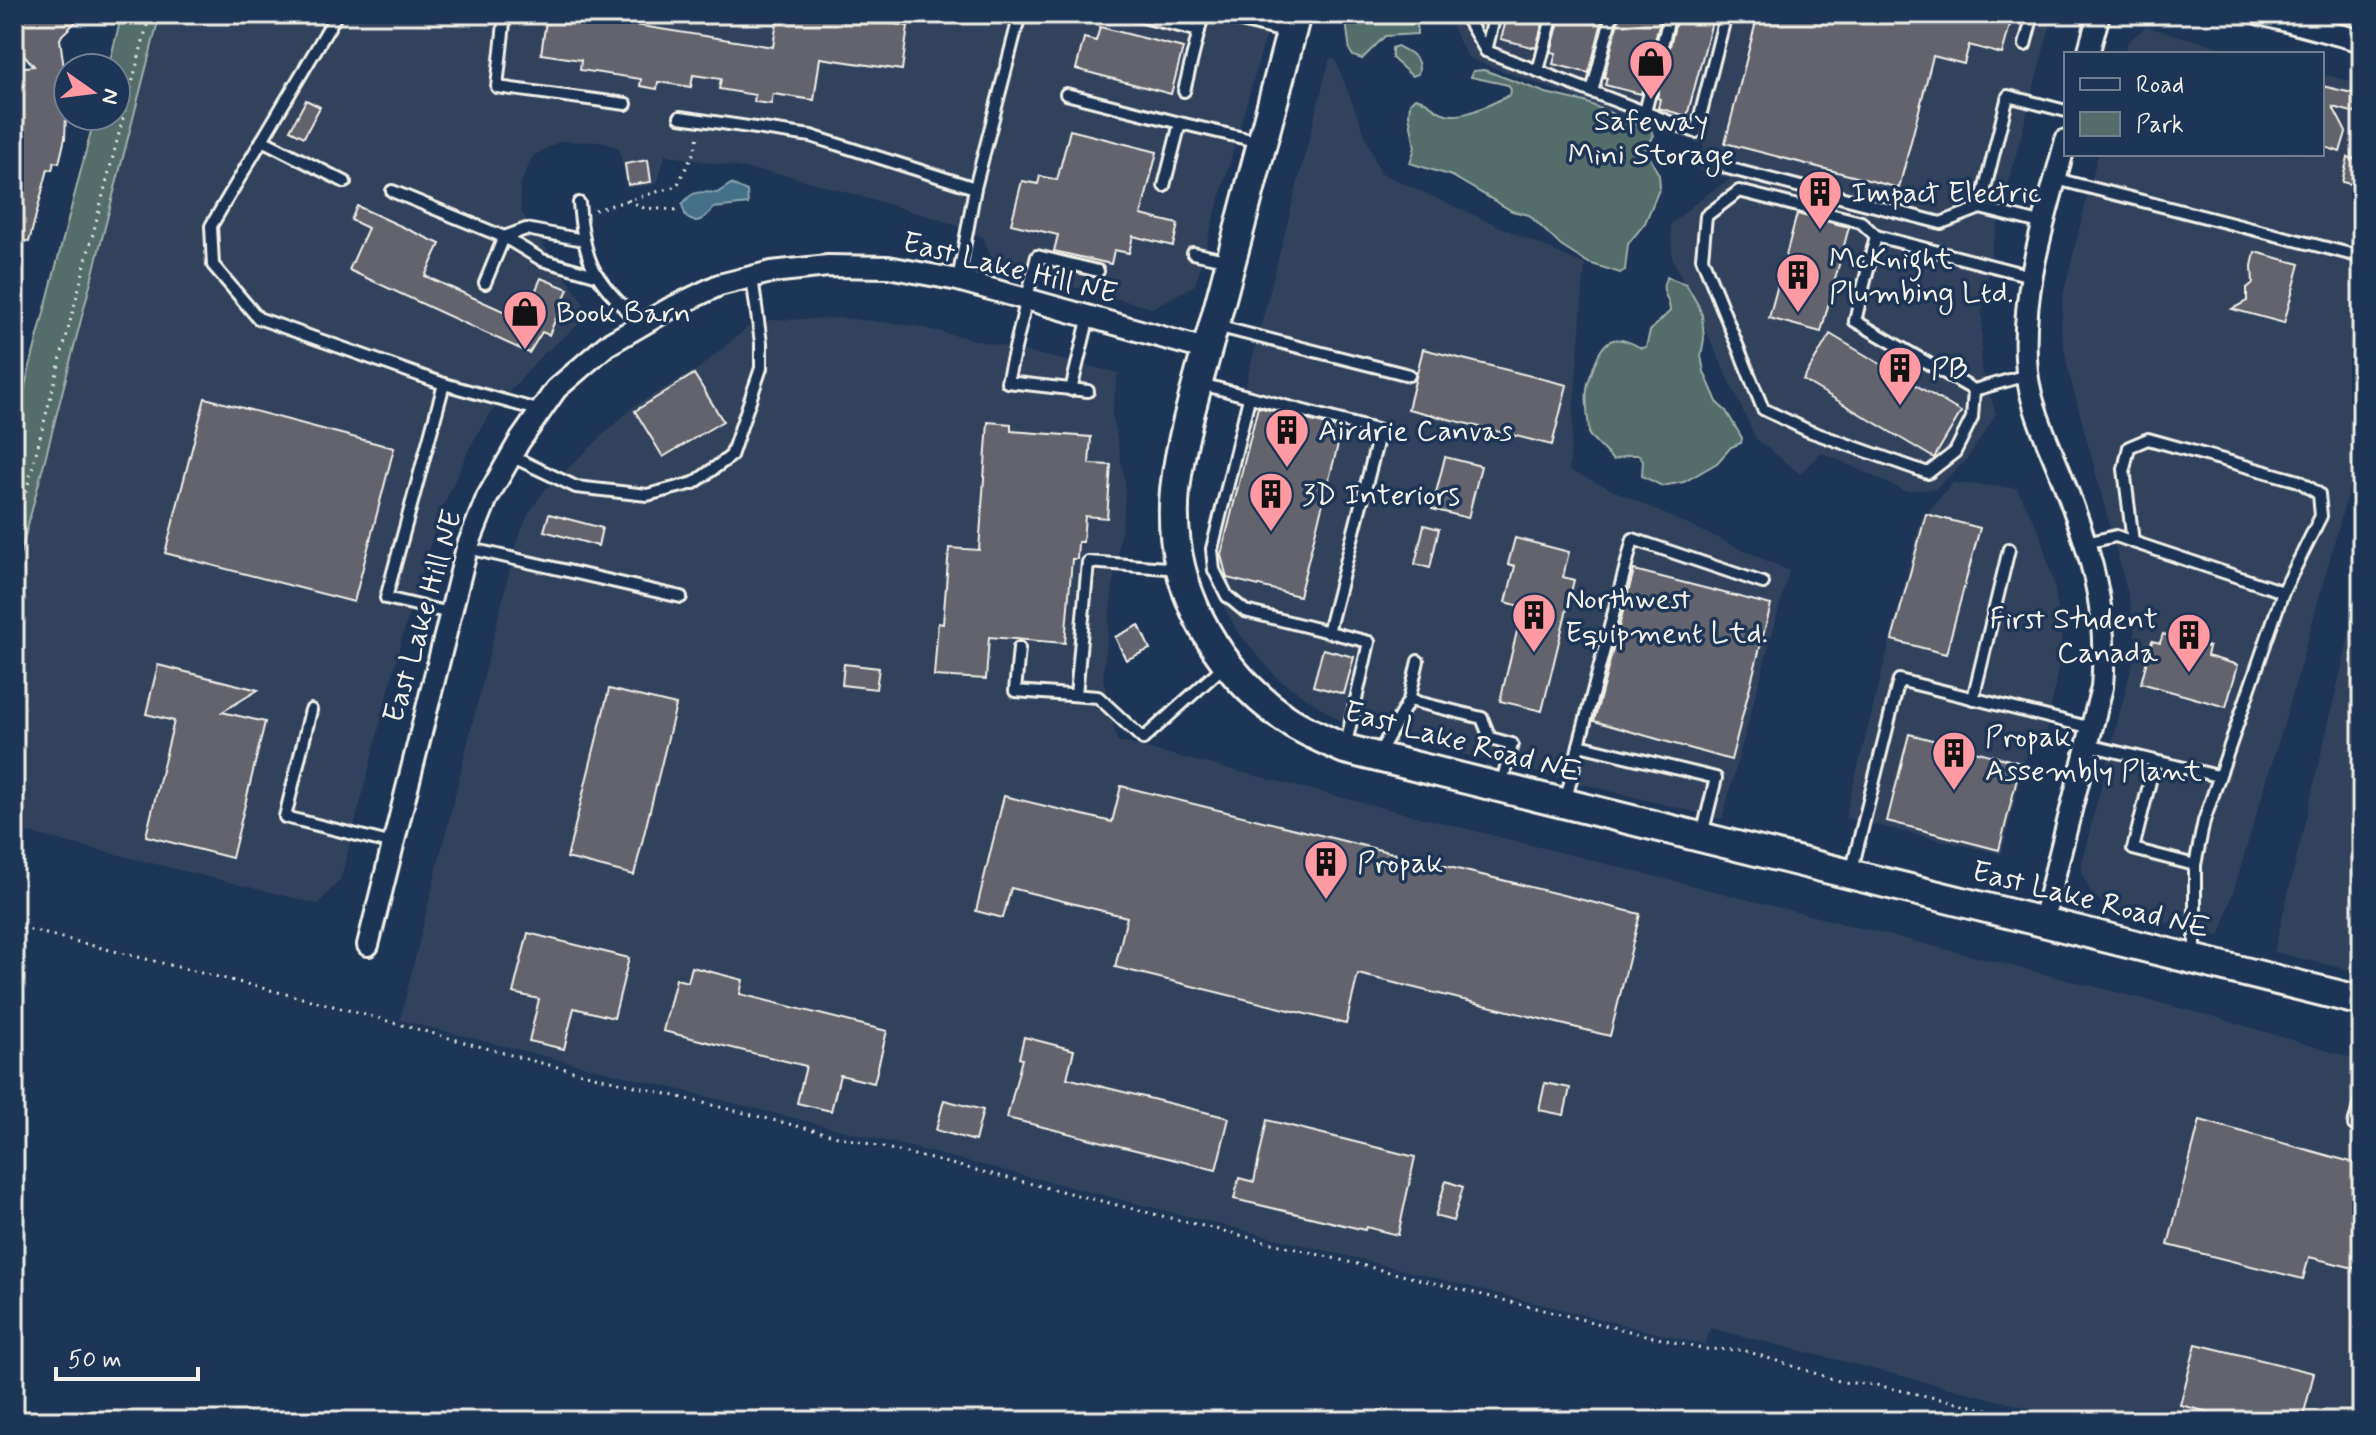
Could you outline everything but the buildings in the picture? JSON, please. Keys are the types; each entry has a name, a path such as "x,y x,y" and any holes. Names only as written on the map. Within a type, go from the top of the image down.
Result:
{"street":[{"path":"2089,52 2099,14"},
{"path":"2260,14 2288,18 2362,41"},
{"name":"East Lake Road NE","path":"1294,24 1180,457 1175,492 1175,538 1180,569 1199,621 1226,664 1256,695 1310,734 1345,749 2362,1001"},
{"path":"2043,921 2102,687 2106,647 2102,605 2086,543 2039,421 2027,375 2025,334 2031,276 2064,148"},
{"name":"East Lake Hill NE","path":"368,945 467,548 487,498 556,389 607,345 719,285 771,272 828,266 888,267 958,280 1089,316 1211,337"}],"lane":[{"path":"337,14 211,226 213,265 258,318 444,384 541,411"},
{"path":"505,14 497,87 626,104"},
{"path":"958,280 975,188 1020,14"},
{"path":"1130,14 1199,31"},
{"path":"1184,91 1203,14"},
{"path":"1213,14 1294,24"},
{"path":"1464,14 1486,51 1696,132 1726,14"},
{"path":"1486,51 1495,14"},
{"path":"1538,71 1553,14"},
{"path":"1592,92 1612,14"},
{"path":"1645,112 1670,14"},
{"path":"2025,45 2033,14"},
{"path":"1066,94 1262,143"},
{"path":"1980,208 2008,96 2064,110"},
{"path":"680,117 811,136 975,188"},
{"path":"1164,186 1180,123"},
{"path":"262,140 345,182"},
{"path":"1727,168 1941,223 1980,208 2044,224"},
{"path":"2056,179 2362,257"},
{"path":"392,191 504,237 542,260 595,275"},
{"path":"1974,390 1972,418 1955,452 1928,473 1809,431 1763,409 1702,258 1706,216 1739,191 1861,222 1876,236 2031,276"},
{"path":"580,209 586,257 595,275 641,326"},
{"path":"485,283 504,237 526,229 583,240"},
{"path":"1876,236 1855,321 1974,390 2027,375"},
{"path":"1193,253 1231,261"},
{"path":"1088,391 1007,382 1037,256 1098,271"},
{"path":"511,456 576,487 647,495 694,483 731,456 761,368 761,343 752,277"},
{"path":"1071,390 1089,316"},
{"path":"1211,337 1409,375"},
{"path":"1199,383 1380,431 1328,632"},
{"path":"444,384 386,598 450,613"},
{"path":"1249,398 1212,549 1214,570 1227,596 1245,611 1369,642 1345,749"},
{"path":"2133,542 2124,469 2129,447 2148,439 2299,481 2319,494 2321,516 2283,592 2204,821 2195,865 2195,960"},
{"path":"2086,543 2116,536 2283,592"},
{"path":"1565,803 1633,539 1763,583"},
{"path":"467,548 681,597"},
{"path":"1973,699 2009,549"},
{"path":"1076,695 1088,562 1180,569"},
{"path":"1019,648 1015,691 1098,697 1143,739 1226,664"},
{"path":"1377,756 1409,700 1418,661"},
{"path":"1851,873 1899,680 1973,699 2090,736 2155,761 2218,776"},
{"path":"1409,700 1482,718 1490,738 1512,744 1501,787"},
{"path":"311,710 285,817 393,844"},
{"path":"1579,745 1716,778 1702,837"},
{"path":"2155,761 2133,849 2195,865"},
{"path":"2354,1125 2362,1095"}],"path":[{"path":"14,538 150,14"},
{"path":"580,209 677,186 695,150 701,120"},
{"path":"628,200 644,208 679,210"},
{"path":"14,926 326,1004 529,1060 1702,1349 1743,1350 1842,1382 1876,1385 2041,1421"}],"shaded area":[{"path":"160,14 1272,14 1195,285 1152,308 994,266 983,237 948,222 791,176 665,155 657,184 627,188 619,148 602,142 560,141 533,156 520,185 521,212 591,314 540,357 489,415 471,445 439,515 403,634 341,878 318,904 14,829 14,579 130,132 132,132"},
{"path":"1445,14 2053,14 1992,247 1982,314 1981,368 1996,414 1967,459 1935,489 1905,491 1821,452 1800,474 1756,439 1672,257 1671,224 1730,179 1699,171 1704,145 1468,58"},
{"path":"2146,27 2240,52 2125,52 2128,42"},
{"path":"1330,58 1335,59 1380,173 1585,265 1569,470 1789,571 1722,819 1370,731 1339,720 1277,678 1237,631 1211,582 1204,546"},
{"path":"2324,74 2362,84 2362,442 2292,696 2220,936 2109,909 2091,893 2082,873 2082,861 2137,645 2129,598 2068,369 2061,329 2063,295 2098,156 2324,156"},
{"path":"731,184 747,191 748,204 714,208 698,221 686,217 682,205 690,196 717,193"},
{"path":"843,318 915,326 1118,373 1112,413 1125,481 1124,511 1103,678 1117,741 2219,1018 2362,1061 2362,1421 2140,1421 2117,1415 2115,1421 2081,1421 1710,1328 1705,1345 400,1020 517,541 528,515 543,492 633,407 699,368 747,328 770,320"},
{"path":"1953,483 2017,488 2040,534 2055,588 2062,645 2044,748 2029,745 2001,854 1845,818 1921,519"},
{"path":"2362,582 2362,973 2274,952"}],"green space":[{"path":"122,14 160,14 132,122 132,52 112,52"},
{"path":"1345,14 1414,14 1417,34 1385,36 1362,59 1353,56 1350,51"},
{"path":"1397,46 1417,60 1418,74 1412,76 1392,58 1392,48"},
{"path":"1484,70 1546,93 1585,102 1651,130 1654,135 1646,150 1659,175 1660,187 1645,223 1628,244 1625,270 1620,273 1589,263 1561,246 1529,215 1512,211 1452,176 1410,163 1415,147 1410,103 1415,98 1443,113 1459,115 1510,95 1508,85 1471,77 1473,71"},
{"path":"91,132 130,132 14,579 14,428"},
{"path":"1667,277 1686,284 1698,305 1702,315 1704,339 1701,356 1704,372 1718,404 1726,411 1742,438 1741,443 1731,447 1717,463 1684,482 1662,486 1642,476 1643,460 1639,455 1613,460 1589,435 1587,396 1594,366 1606,344 1617,339 1646,347 1650,331 1670,311 1664,290"}],"place":[{"name":"Safeway Mini Storage","path":"1651,101"},
{"name":"Impact Electric","path":"1820,231"},
{"name":"McKnight Plumbing Ltd.","path":"1798,314"},
{"name":"Book Barn","path":"525,351"},
{"name":"PB","path":"1900,407"},
{"name":"Airdrie Canvas","path":"1287,469"},
{"name":"3D Interiors","path":"1271,533"},
{"name":"Northwest Equipment Ltd.","path":"1534,654"},
{"name":"First Student Canada","path":"2189,674"},
{"name":"Propak Assembly Plant","path":"1954,792"},
{"name":"Propak","path":"1326,901"}]}
